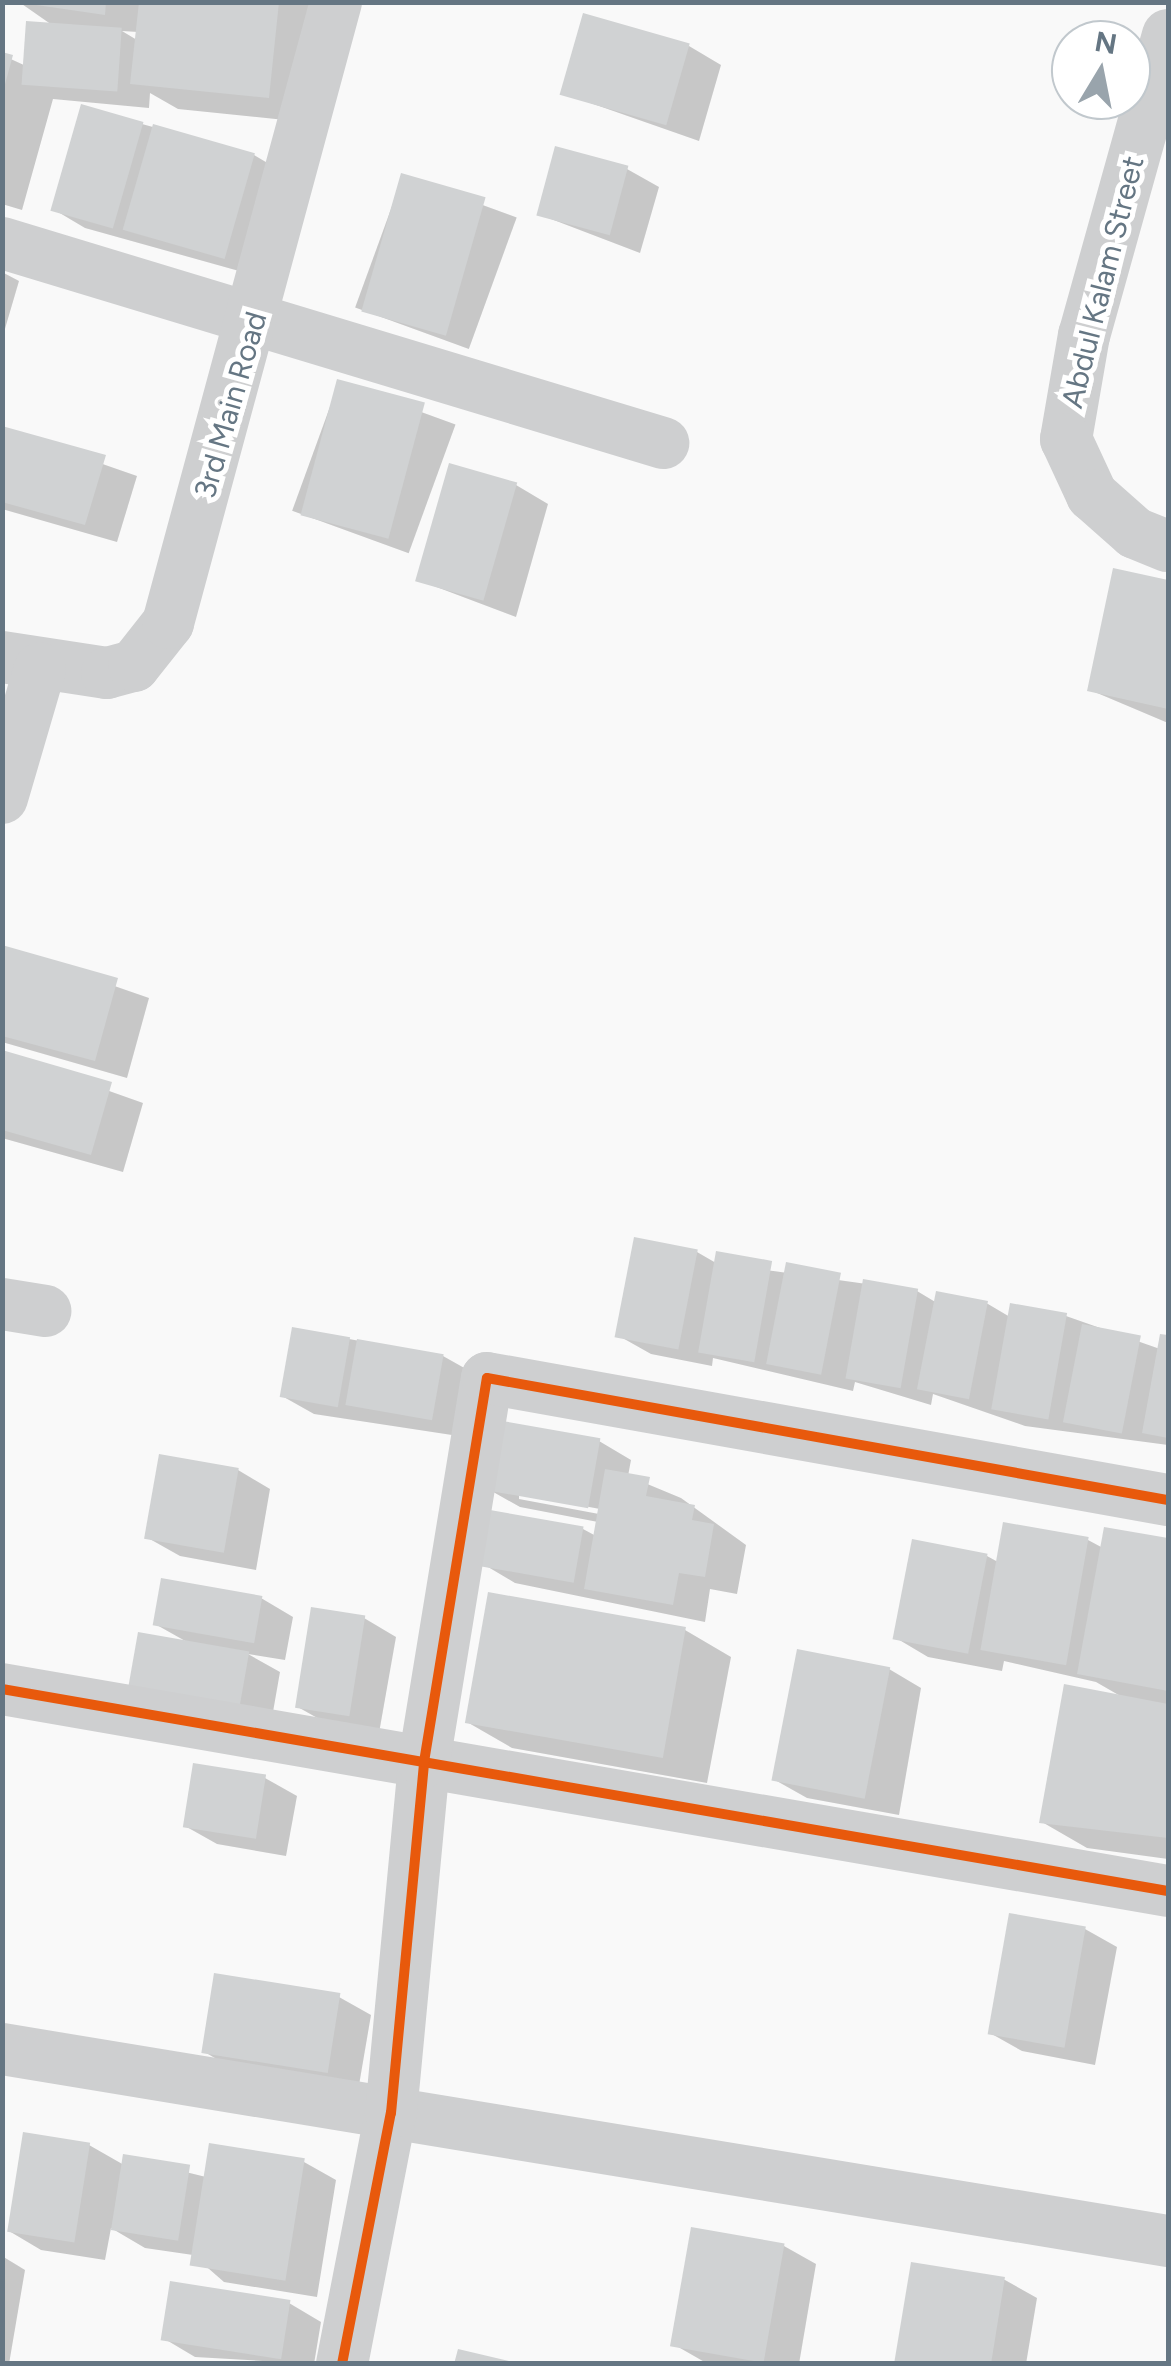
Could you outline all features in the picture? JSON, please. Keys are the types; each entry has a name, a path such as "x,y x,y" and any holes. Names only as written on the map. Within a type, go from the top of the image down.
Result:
{"street":[{"name":"3rd Main Road","path":"21,662 108,673 152,650 168,622 255,324 336,2"},
{"name":"Abdul Kalam Street","path":"1168,35 1084,335 1066,439 1092,495 1135,533 1168,546"},
{"path":"2,243 255,324 663,444"},
{"path":"2,798 21,662"},
{"path":"342,2364 392,2113 424,1762 487,1378 1168,1500"},
{"path":"2,1688 1168,1891"},
{"path":"2,2049 1168,2242"}],"building":[{"path":"16,2 106,2 105,15"},
{"path":"139,2 279,2 269,98 130,84"},
{"path":"583,13 690,44 666,125 560,95"},
{"path":"26,21 122,28 117,92 22,85"},
{"path":"2,52 13,55 4,88 2,88"},
{"path":"81,104 143,122 113,229 50,211"},
{"path":"153,124 255,153 225,259 123,230"},
{"path":"555,146 628,166 610,235 536,216"},
{"path":"401,173 486,197 446,336 361,311"},
{"path":"337,379 425,403 388,539 301,515"},
{"path":"2,426 106,455 85,525 2,502"},
{"path":"449,463 517,483 483,601 415,581"},
{"path":"1113,568 1168,580 1168,709 1087,691"},
{"path":"2,945 118,978 95,1061 2,1036"},
{"path":"2,1050 112,1082 91,1155 2,1130"},
{"path":"634,1237 698,1249 678,1350 615,1337"},
{"path":"716,1251 772,1261 754,1362 698,1352"},
{"path":"786,1262 841,1273 821,1375 766,1364"},
{"path":"863,1279 918,1289 901,1388 845,1378"},
{"path":"936,1291 988,1301 969,1399 917,1389"},
{"path":"1010,1303 1067,1313 1048,1419 991,1409"},
{"path":"1082,1324 1141,1335 1122,1434 1063,1422"},
{"path":"292,1327 350,1337 338,1407 280,1397"},
{"path":"1160,1334 1168,1335 1168,1438 1142,1433"},
{"path":"357,1339 444,1354 432,1420 345,1405"},
{"path":"497,1420 600,1438 588,1508 485,1490"},
{"path":"159,1454 239,1468 224,1553 144,1539"},
{"path":"605,1469 650,1477 646,1496 695,1505 692,1520 714,1524 705,1577 679,1573 673,1605 584,1589"},
{"path":"490,1510 584,1526 574,1583 480,1566"},
{"path":"1003,1522 1089,1537 1066,1665 980,1650"},
{"path":"1104,1527 1168,1538 1168,1691 1077,1674"},
{"path":"912,1539 988,1554 968,1654 893,1639"},
{"path":"161,1578 262,1596 254,1643 153,1625"},
{"path":"488,1592 686,1627 663,1758 465,1723"},
{"path":"311,1607 365,1616 349,1716 295,1708"},
{"path":"138,1632 249,1652 239,1712 127,1692"},
{"path":"797,1649 890,1667 865,1799 771,1781"},
{"path":"1064,1684 1168,1704 1168,1838 1039,1823"},
{"path":"193,1763 266,1775 256,1839 183,1827"},
{"path":"1009,1913 1086,1927 1064,2048 988,2034"},
{"path":"214,1973 340,1993 328,2073 201,2053"},
{"path":"23,2132 90,2143 74,2242 7,2232"},
{"path":"209,2143 305,2158 285,2281 190,2265"},
{"path":"123,2154 190,2165 178,2241 111,2230"},
{"path":"691,2227 785,2243 764,2363 670,2346"},
{"path":"911,2262 1005,2277 991,2364 894,2364"},
{"path":"170,2281 290,2300 281,2359 161,2340"},
{"path":"458,2349 513,2362 513,2364 454,2364"}],"cycle path":[{"path":"342,2364 391,2113 424,1762 487,1378 1168,1500"},
{"path":"2,1689 1168,1891"}]}
